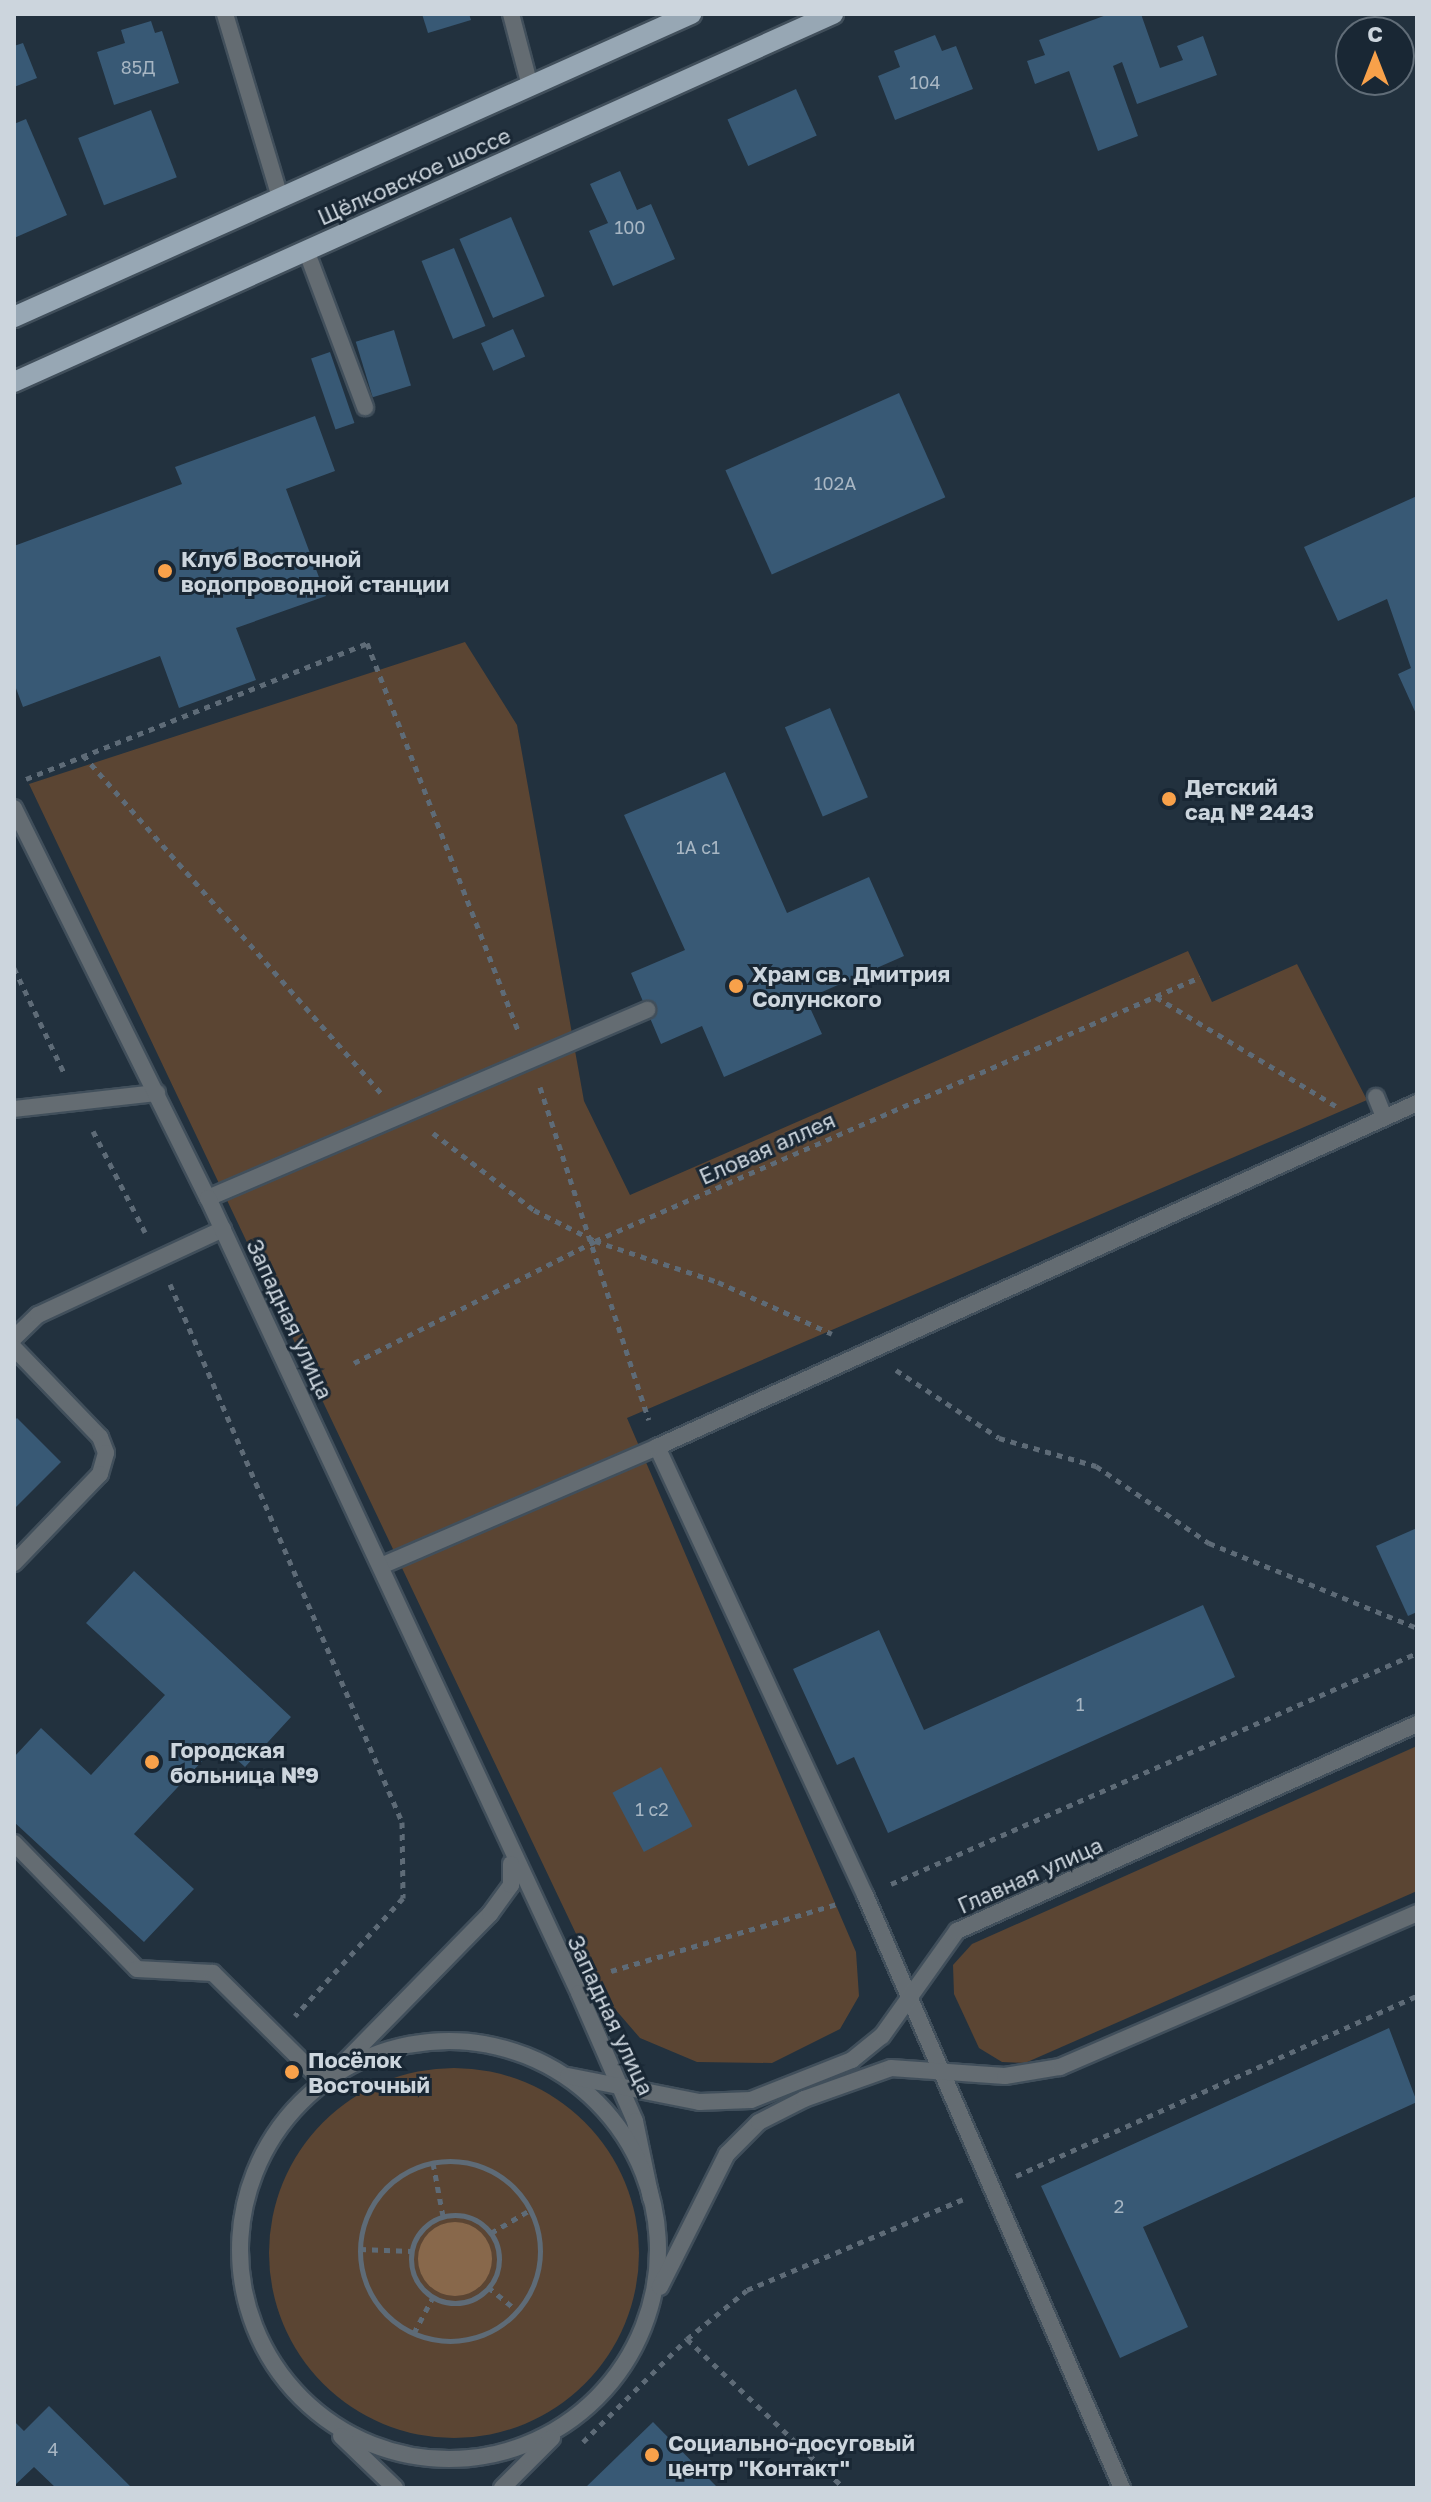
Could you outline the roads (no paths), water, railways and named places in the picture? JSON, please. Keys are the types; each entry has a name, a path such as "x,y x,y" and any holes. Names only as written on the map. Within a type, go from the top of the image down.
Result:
{"main road":[{"name":"Щёлковское шоссе","path":"14,317 691,14"},
{"name":"Щёлковское шоссе","path":"14,382 833,14"}],"street":[{"path":"225,14 280,197"},
{"path":"511,14 530,86"},
{"path":"306,250 365,407"},
{"name":"Западная улица","path":"14,808 223,1229 381,1566 511,1858 620,2086 646,2159 651,2198 658,2256 648,2314"},
{"path":"208,1198 647,1010"},
{"path":"14,1109 80,1106 157,1093"},
{"path":"1376,1097 1384,1117"},
{"path":"381,1566 657,1447 1417,1103"},
{"path":"14,1338 38,1315 223,1229"},
{"path":"14,1348 100,1437 106,1461 14,1563"},
{"path":"657,1447 865,1895 989,2188 1122,2488"},
{"name":"Главная улица","path":"561,2074 699,2102 751,2100 852,2060 882,2036 909,1994 957,1931 1417,1724"},
{"path":"14,1843 137,1969 213,1973 324,2083"},
{"path":"395,2488 317,2413 261,2343 239,2255 257,2167 289,2116 490,1914 511,1885 511,1858"},
{"path":"502,2488 622,2367 699,2201 727,2154 759,2122 864,2073 939,2070 1005,2076 1060,2067 1417,1913"},
{"path":"324,2083 388,2050 448,2042 508,2050 561,2074 618,2128 651,2198"},
{"path":"317,2413 383,2448 457,2459 515,2449 568,2422"}],"place":[{"name":"Клуб Восточной водопроводной станции","path":"165,571"},
{"name":"Детский сад № 2443","path":"1169,799"},
{"name":"Храм св. Дмитрия Солунского","path":"736,986"},
{"name":"Городская больница №9","path":"152,1762"},
{"name":"Посёлок Восточный","path":"292,2072"},
{"name":"Социально-досуговый центр \"Контакт\"","path":"652,2455"}]}
